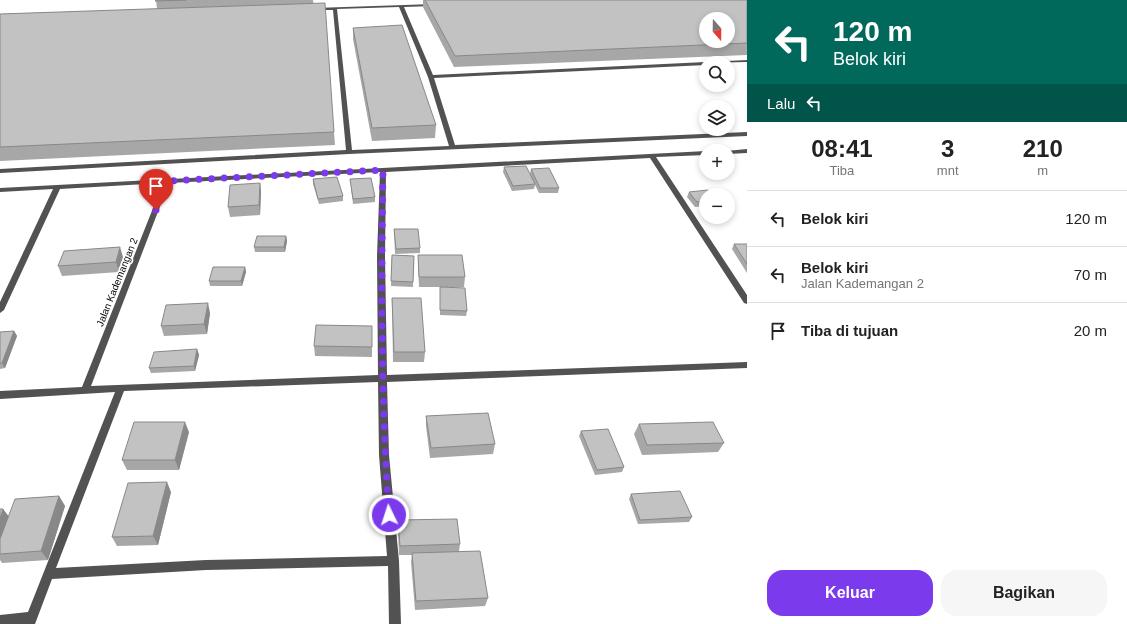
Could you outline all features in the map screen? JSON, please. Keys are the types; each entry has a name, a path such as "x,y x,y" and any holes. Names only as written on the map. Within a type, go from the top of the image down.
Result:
{"street":[{"path":"311,9 441,5"},
{"path":"401,6 430,77 453,148"},
{"path":"335,8 349,152"},
{"path":"430,77 747,61"},
{"path":"0,171 349,152 747,134"},
{"path":"735,152 747,151"},
{"path":"0,190 699,153"},
{"path":"652,156 747,301"},
{"path":"383,170 381,256 384,455 393,560 395,624"},
{"name":"Jalan Kademangan 2","path":"85,390 167,181"},
{"path":"0,310 58,186"},
{"path":"0,395 121,388 747,365"},
{"path":"0,620 30,621 121,388"},
{"path":"48,574 206,565 393,560"}],"building":[{"path":"156,0 186,0 155,1"},
{"path":"425,0 747,0 747,43 735,44 735,12 699,12 699,45 455,56"},
{"path":"325,3 334,132 0,147 0,14"},
{"path":"402,25 436,125 372,128 353,28"},
{"path":"526,166 535,184 513,186 504,167"},
{"path":"549,168 559,188 540,188 531,169"},
{"path":"337,177 343,196 318,199 313,179"},
{"path":"371,178 375,197 353,199 350,179"},
{"path":"260,183 259,205 228,207 230,185"},
{"path":"699,191 699,202 697,202 689,192"},
{"path":"394,229 418,229 420,248 396,249"},
{"path":"257,236 286,236 284,247 254,247"},
{"path":"734,244 747,244 747,264"},
{"path":"120,247 116,262 58,266 64,251"},
{"path":"392,255 414,256 413,282 391,281"},
{"path":"418,255 462,255 465,277 419,277"},
{"path":"213,267 245,267 241,281 209,281"},
{"path":"440,287 465,288 467,311 440,310"},
{"path":"392,298 421,298 425,352 394,352"},
{"path":"208,303 204,324 161,326 166,305"},
{"path":"316,325 372,326 372,347 314,346"},
{"path":"14,331 2,363 0,363 0,332"},
{"path":"197,349 194,366 149,368 154,352"},
{"path":"488,413 495,444 431,448 426,416"},
{"path":"134,422 185,422 175,460 122,460"},
{"path":"713,422 724,443 647,445 639,424"},
{"path":"608,429 624,467 597,470 581,431"},
{"path":"167,482 153,536 112,537 128,483"},
{"path":"680,491 692,517 640,520 631,494"},
{"path":"59,496 41,551 0,554 0,539 15,499"},
{"path":"0,509 3,509 0,519"},
{"path":"457,519 460,544 400,546 398,520"},
{"path":"480,551 488,598 416,601 412,553"}],"route":[{"path":"156,210 167,181 383,170 381,256 384,455 389,515"}]}
